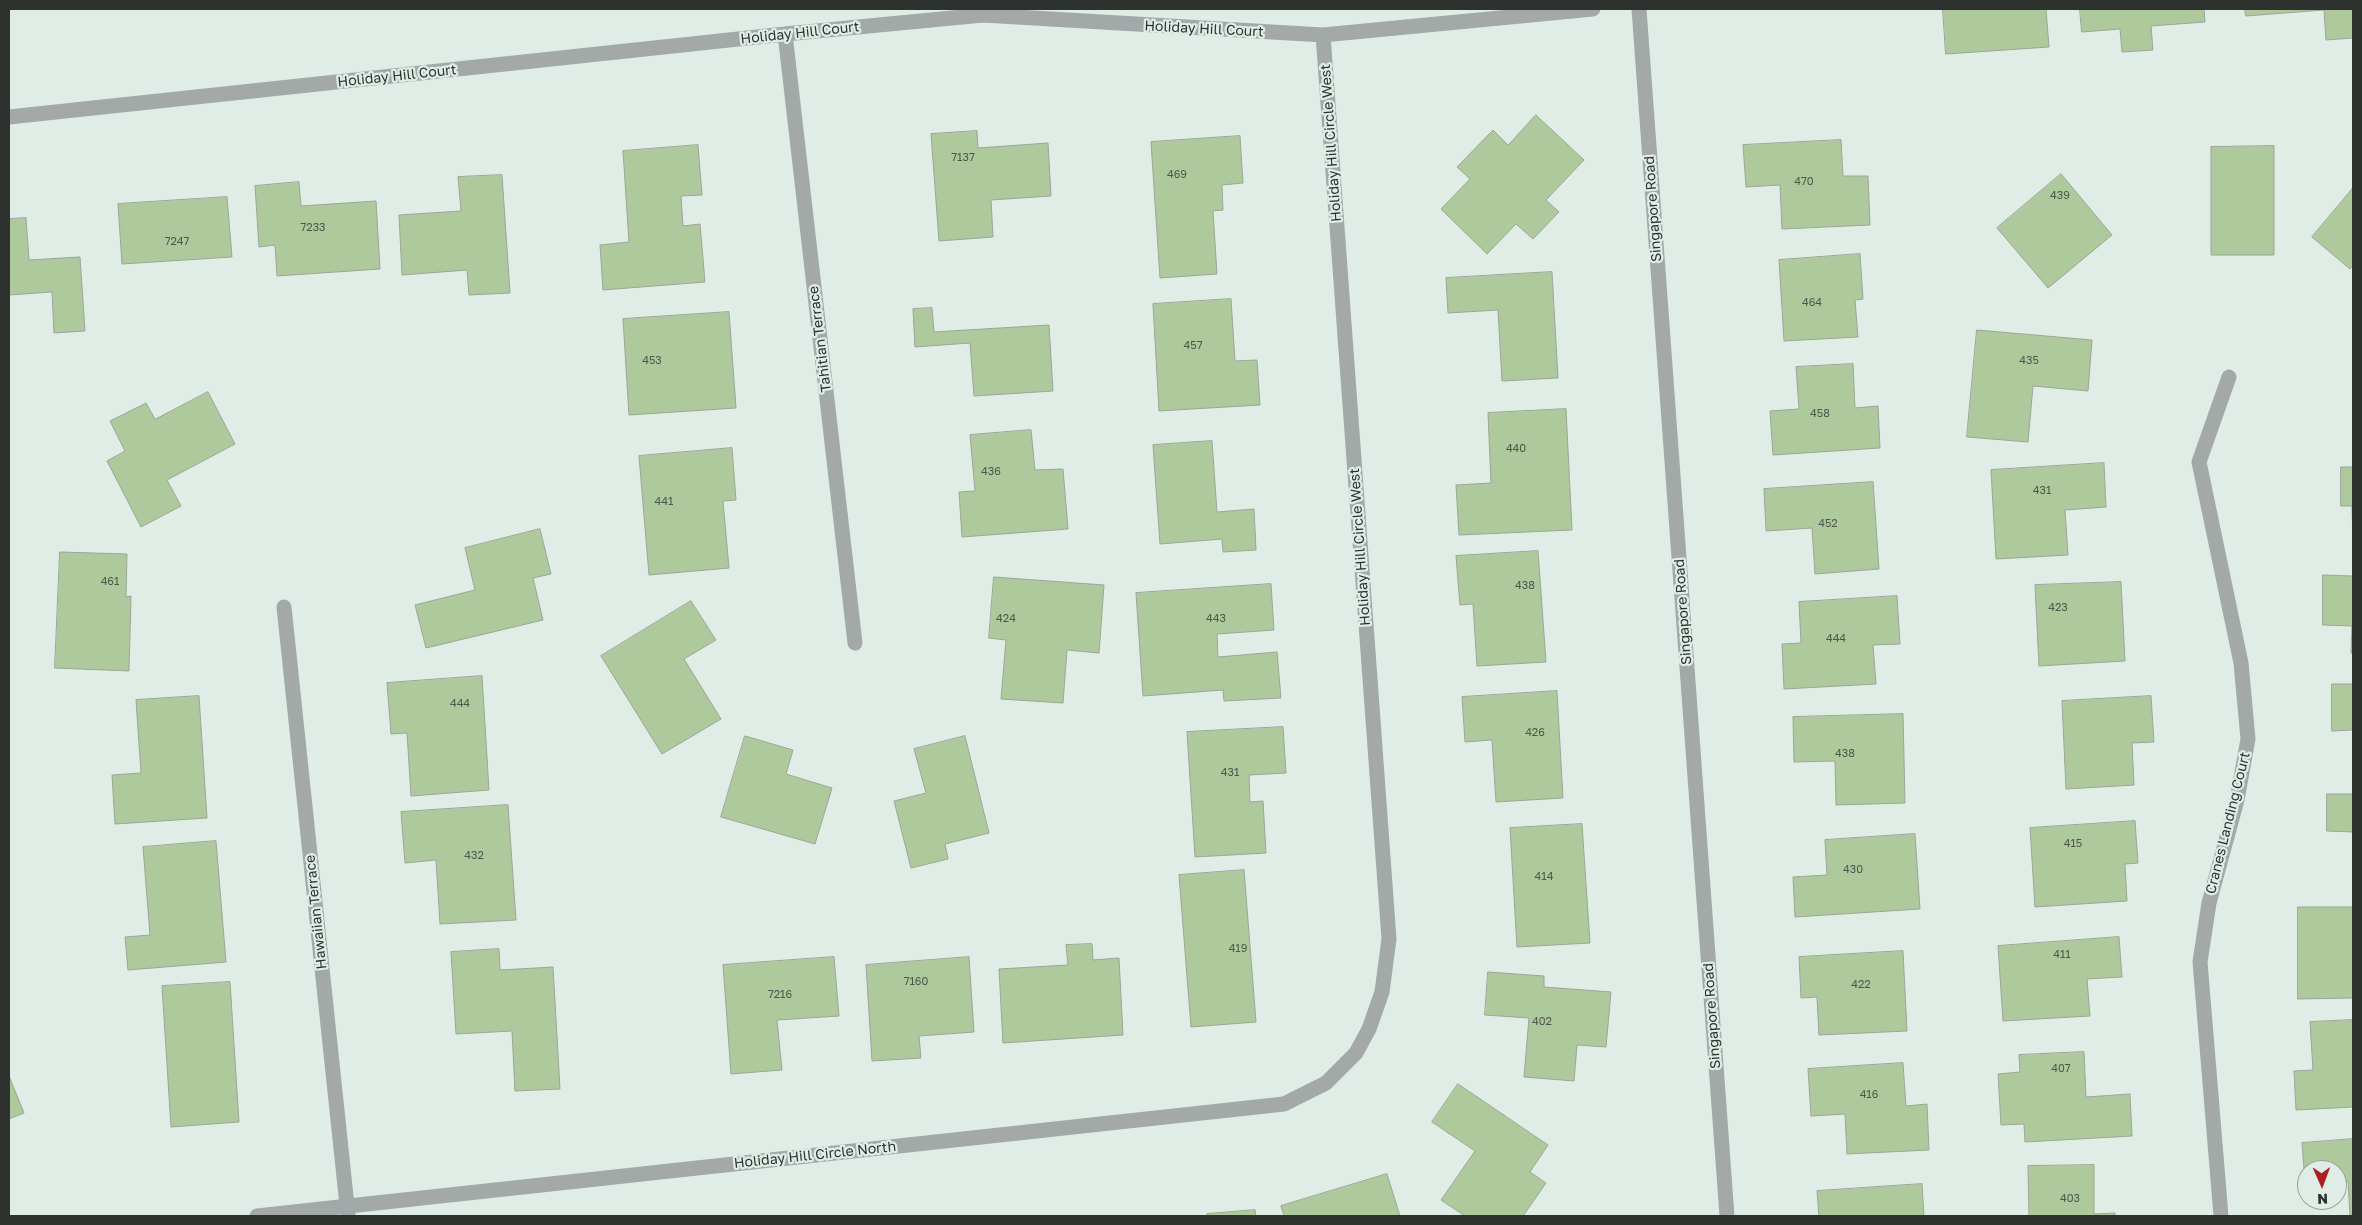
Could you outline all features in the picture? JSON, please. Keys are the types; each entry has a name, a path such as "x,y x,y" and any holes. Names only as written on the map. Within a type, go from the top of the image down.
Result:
{"street":[{"name":"Holiday Hill Court","path":"9,117 785,34 984,15 1323,35 1593,9"},
{"name":"Singapore Road","path":"1639,9 1726,1216"},
{"name":"Tahitian Terrace","path":"785,34 855,643"},
{"name":"Holiday Hill Circle West","path":"1323,35 1389,939 1382,992 1369,1028 1356,1053"},
{"name":"Cranes Landing Court","path":"2221,1216 2200,962 2209,903 2237,800 2248,739 2241,664 2199,462 2229,377"},
{"name":"Hawaiian Terrace","path":"284,607 347,1211"},
{"name":"Holiday Hill Circle North","path":"256,1216 347,1211 1284,1104 1326,1084 1356,1053"}],"building":[{"path":"1943,9 2046,9 2049,47 1946,54"},
{"path":"2080,9 2204,9 2205,22 2151,26 2153,50 2122,52 2120,29 2082,32"},
{"path":"2245,9 2353,9 2353,38 2326,40 2324,10 2246,16"},
{"path":"1536,115 1584,160 1546,200 1559,212 1533,239 1516,224 1487,254 1441,209 1470,179 1457,167 1493,130 1508,145"},
{"path":"977,131 978,148 1048,143 1051,196 991,200 993,237 939,241 931,134"},
{"path":"1240,136 1243,183 1222,185 1223,210 1213,211 1217,274 1160,278 1151,142"},
{"path":"1841,140 1843,176 1868,176 1870,225 1782,229 1780,185 1746,187 1743,145"},
{"path":"698,145 702,195 681,196 683,226 700,224 705,282 603,290 600,245 629,242 623,151"},
{"path":"2274,146 2274,255 2211,255 2211,147"},
{"path":"2061,174 2112,235 2048,288 1997,228"},
{"path":"502,175 510,293 469,295 467,270 402,275 399,215 461,211 458,177"},
{"path":"299,182 301,206 376,201 380,269 277,276 275,245 259,247 255,186"},
{"path":"2353,188 2353,265 2350,269 2312,237"},
{"path":"227,197 232,257 122,264 118,204"},
{"path":"26,218 29,260 80,257 85,331 54,333 52,292 9,295 9,219"},
{"path":"1860,254 1863,299 1855,300 1858,337 1784,341 1779,260"},
{"path":"1552,272 1558,378 1502,381 1498,310 1448,313 1446,278"},
{"path":"1231,299 1235,361 1257,360 1260,405 1159,411 1153,304"},
{"path":"932,308 934,332 1049,325 1053,391 974,396 970,343 915,347 913,309"},
{"path":"729,312 736,408 629,415 623,319"},
{"path":"1977,330 2092,340 2088,391 2033,386 2028,442 1967,437"},
{"path":"1853,364 1855,408 1878,406 1880,448 1773,455 1770,411 1799,409 1796,367"},
{"path":"208,392 235,444 167,480 181,506 141,527 107,461 125,451 110,421 146,403 155,419"},
{"path":"1566,409 1572,530 1459,535 1456,485 1491,483 1488,413"},
{"path":"1031,430 1035,470 1063,469 1068,529 962,537 959,492 975,491 970,435"},
{"path":"1212,441 1217,512 1254,509 1256,550 1223,552 1222,539 1160,544 1153,445"},
{"path":"732,448 736,500 723,501 729,568 649,575 639,456"},
{"path":"2104,463 2106,507 2065,510 2068,555 1996,559 1991,470"},
{"path":"2341,467 2353,467 2353,545 2352,506 2341,506"},
{"path":"1873,482 1879,569 1815,574 1812,528 1766,531 1764,489"},
{"path":"540,529 551,574 533,578 543,620 426,648 415,605 475,590 465,548"},
{"path":"1538,551 1546,662 1477,666 1473,604 1460,605 1456,556"},
{"path":"60,552 127,554 126,597 131,596 129,671 55,668"},
{"path":"2323,575 2353,576 2353,654 2351,653 2352,626 2323,625"},
{"path":"994,577 1104,585 1099,653 1067,650 1063,703 1001,699 1006,640 989,638"},
{"path":"2121,582 2125,661 2039,666 2035,585"},
{"path":"1271,584 1274,630 1217,634 1218,657 1277,652 1281,698 1224,701 1223,690 1143,696 1136,593"},
{"path":"1897,596 1900,644 1873,645 1876,684 1784,689 1782,644 1801,643 1799,602"},
{"path":"691,601 716,640 684,659 721,719 662,754 601,656"},
{"path":"482,676 489,790 411,796 407,733 391,734 387,683"},
{"path":"2332,684 2353,684 2353,730 2332,731"},
{"path":"1557,691 1563,798 1496,802 1492,740 1465,742 1462,697"},
{"path":"199,696 207,818 115,824 112,775 141,773 136,700"},
{"path":"2151,696 2154,742 2132,743 2134,785 2066,789 2062,701"},
{"path":"1903,714 1905,803 1836,805 1835,761 1794,762 1793,717"},
{"path":"1283,727 1286,773 1249,775 1250,802 1263,801 1266,853 1195,857 1187,732"},
{"path":"745,736 793,750 786,774 832,788 815,844 721,817"},
{"path":"965,736 989,833 945,844 948,859 911,868 894,801 926,793 914,749"},
{"path":"2327,794 2353,794 2353,832 2327,831"},
{"path":"508,805 516,920 440,924 436,860 405,863 401,812"},
{"path":"2135,821 2138,863 2125,864 2127,901 2035,907 2030,828"},
{"path":"1582,824 1590,943 1517,947 1510,828"},
{"path":"1915,834 1920,909 1795,917 1793,877 1827,875 1825,840"},
{"path":"216,841 226,962 128,970 125,937 150,935 143,847"},
{"path":"1244,870 1256,1022 1191,1027 1179,875"},
{"path":"2298,907 2353,907 2353,998 2298,999"},
{"path":"2119,937 2122,977 2087,979 2090,1016 2003,1021 1998,946"},
{"path":"1092,944 1093,960 1119,958 1123,1035 1003,1043 999,969 1068,965 1066,945"},
{"path":"499,949 500,970 553,967 560,1089 515,1091 512,1031 456,1034 451,952"},
{"path":"1903,951 1907,1031 1819,1035 1817,997 1801,998 1799,957"},
{"path":"834,957 839,1016 777,1020 782,1070 731,1074 723,965"},
{"path":"969,957 974,1032 919,1036 921,1058 872,1061 866,965"},
{"path":"1488,972 1544,976 1544,987 1611,992 1606,1047 1577,1045 1574,1081 1524,1077 1529,1018 1485,1015"},
{"path":"230,982 239,1122 171,1127 162,986"},
{"path":"2353,1020 2353,1107 2296,1110 2294,1071 2313,1070 2310,1022"},
{"path":"2084,1052 2086,1097 2130,1094 2132,1136 2025,1142 2024,1124 2001,1125 1998,1074 2020,1072 2019,1055"},
{"path":"1903,1063 1906,1106 1927,1104 1929,1150 1847,1154 1845,1114 1811,1116 1808,1069"},
{"path":"9,1076 24,1113 9,1119"},
{"path":"1458,1084 1548,1145 1530,1172 1546,1183 1523,1216 1465,1216 1441,1200 1475,1151 1432,1122"},
{"path":"2353,1139 2353,1216 2350,1216 2347,1160 2303,1160 2302,1143"},
{"path":"2094,1165 2094,1214 2115,1213 2115,1216 2029,1216 2028,1166"},
{"path":"1387,1174 1400,1216 1284,1216 1281,1206"},
{"path":"1922,1184 1924,1216 1819,1216 1817,1191"},
{"path":"1255,1210 1256,1216 1207,1216 1207,1214"}]}
